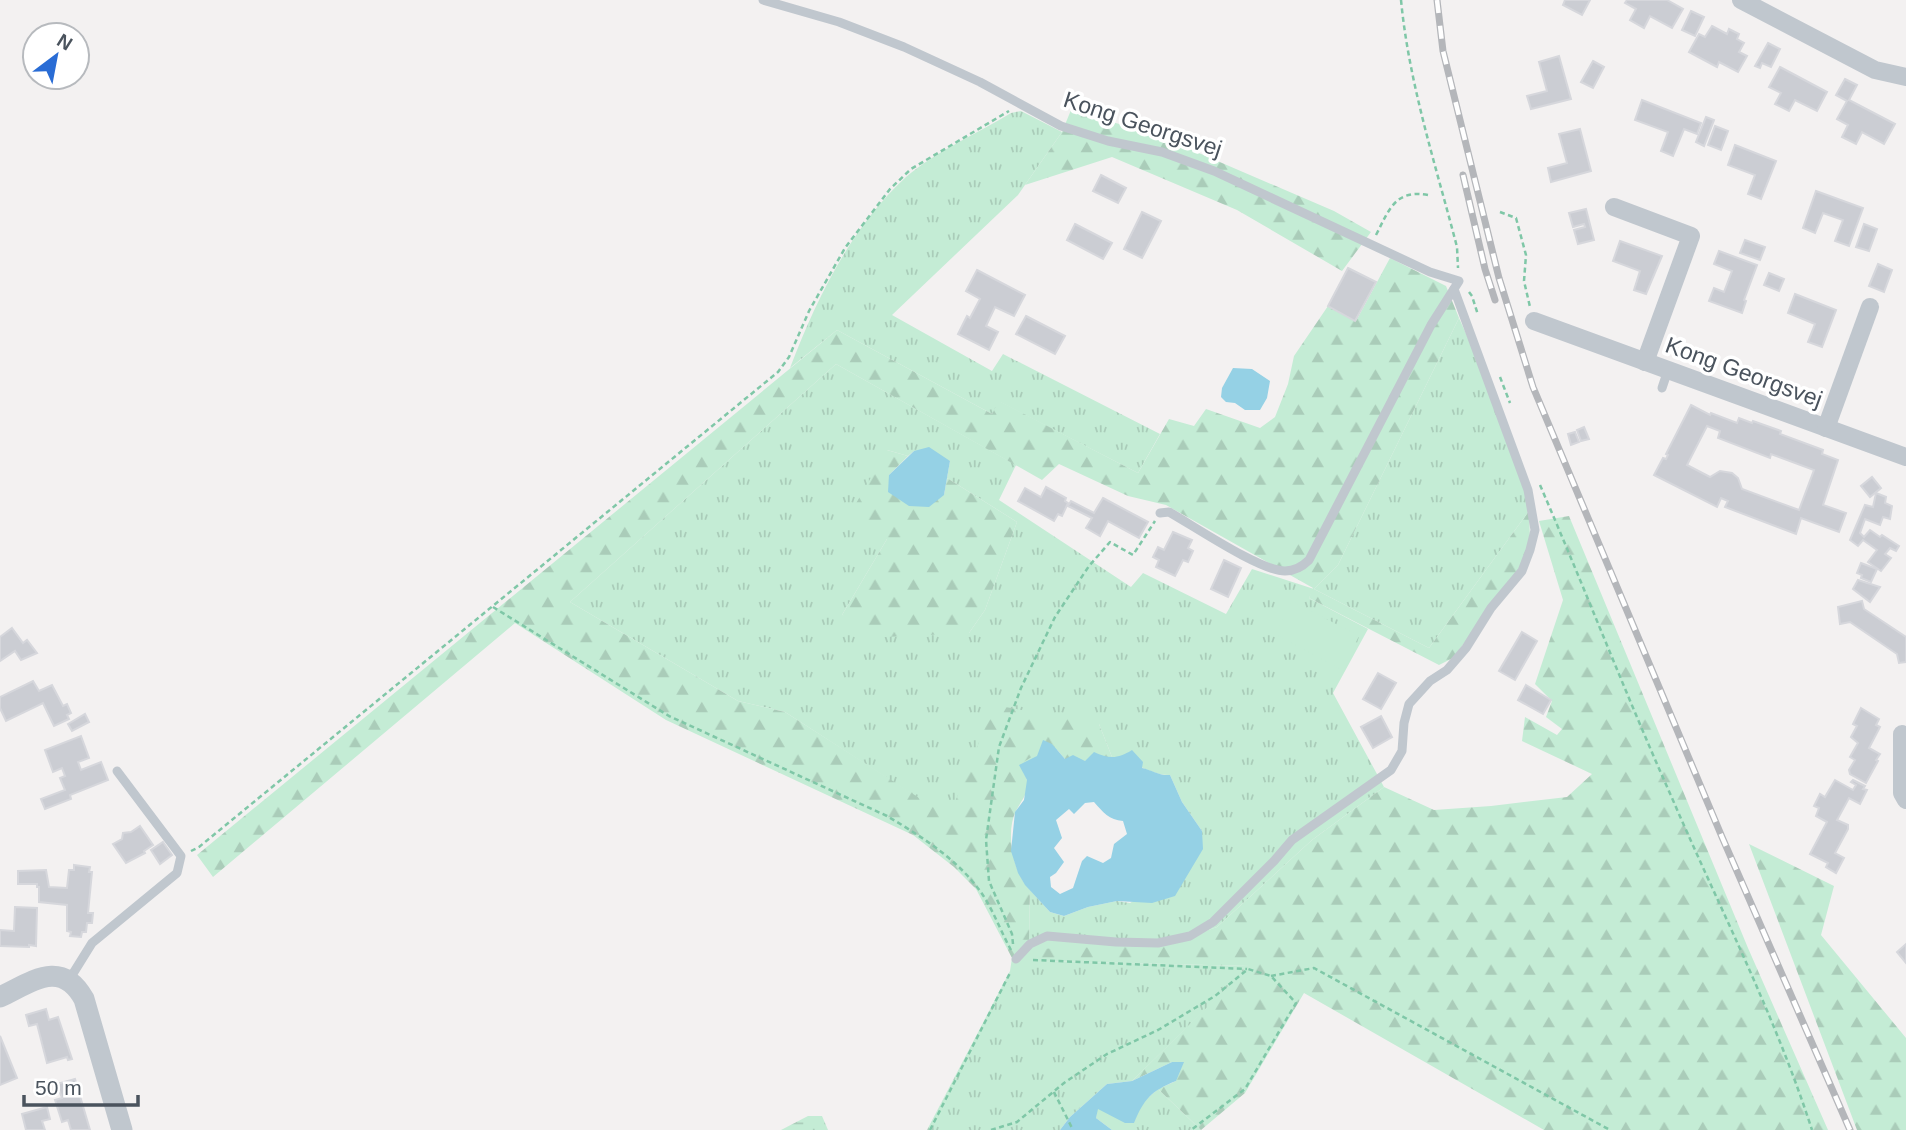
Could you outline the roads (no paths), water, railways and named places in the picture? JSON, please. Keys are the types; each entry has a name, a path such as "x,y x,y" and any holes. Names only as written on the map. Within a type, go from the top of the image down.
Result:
{"street":[{"path":"1741,0 1875,70 1906,78"},
{"name":"Kong Georgsvej","path":"1614,206 1691,236 1645,362"},
{"name":"Kong Georgsvej","path":"1826,428 1870,307"},
{"name":"Kong Georgsvej","path":"1534,320 1906,457"},
{"path":"1902,734 1902,793 1906,800"},
{"path":"0,997 44,976 56,975 69,980 78,988 85,999 122,1130"}],"lane":[{"name":"Kong Georgsvej","path":"763,0 839,22 904,47 981,82 1060,126 1108,141 1162,152 1214,171 1457,285"},
{"path":"1160,513 1169,512 1266,568 1286,571 1301,568 1309,560 1431,325 1457,285"},
{"path":"1016,959 1030,944 1047,936 1158,943 1190,936 1213,922 1292,840 1391,770 1402,751 1404,723 1409,704 1430,681 1447,670 1466,648 1492,608 1522,571 1535,530 1528,490 1457,285"},
{"path":"1662,388 1668,370"},
{"path":"69,980 92,943 177,873 181,856 117,771"}],"water":[{"path":"1233,368 1252,369 1270,381 1267,398 1260,410 1245,410 1221,397 1222,388"},
{"path":"929,447 950,461 944,495 929,507 909,506 888,492 889,475 914,451"},
{"path":"1043,740 1052,744 1065,759 1073,755 1085,761 1094,752 1113,757 1132,750 1143,762 1142,768 1170,775 1182,802 1202,831 1203,849 1175,896 1152,903 1117,901 1088,907 1064,916 1050,912 1025,885 1011,851 1015,812 1024,800 1027,780 1019,765 1037,756","holes":["1094,802 1110,817 1123,821 1127,834 1114,844 1111,858 1103,863 1087,856 1082,861 1073,888 1060,894 1051,887 1050,877 1064,862 1054,848 1062,838 1056,820 1069,809 1074,814 1085,803"]},
{"path":"1172,1062 1184,1062 1176,1081 1160,1088 1149,1097 1134,1123 1125,1123 1098,1109 1096,1118 1112,1130 1060,1130 1070,1117 1107,1084 1132,1081"}],"railway":[{"path":"1437,0 1443,51 1499,278 1533,387 1722,837 1850,1130"},
{"path":"1463,175 1495,300"}]}
